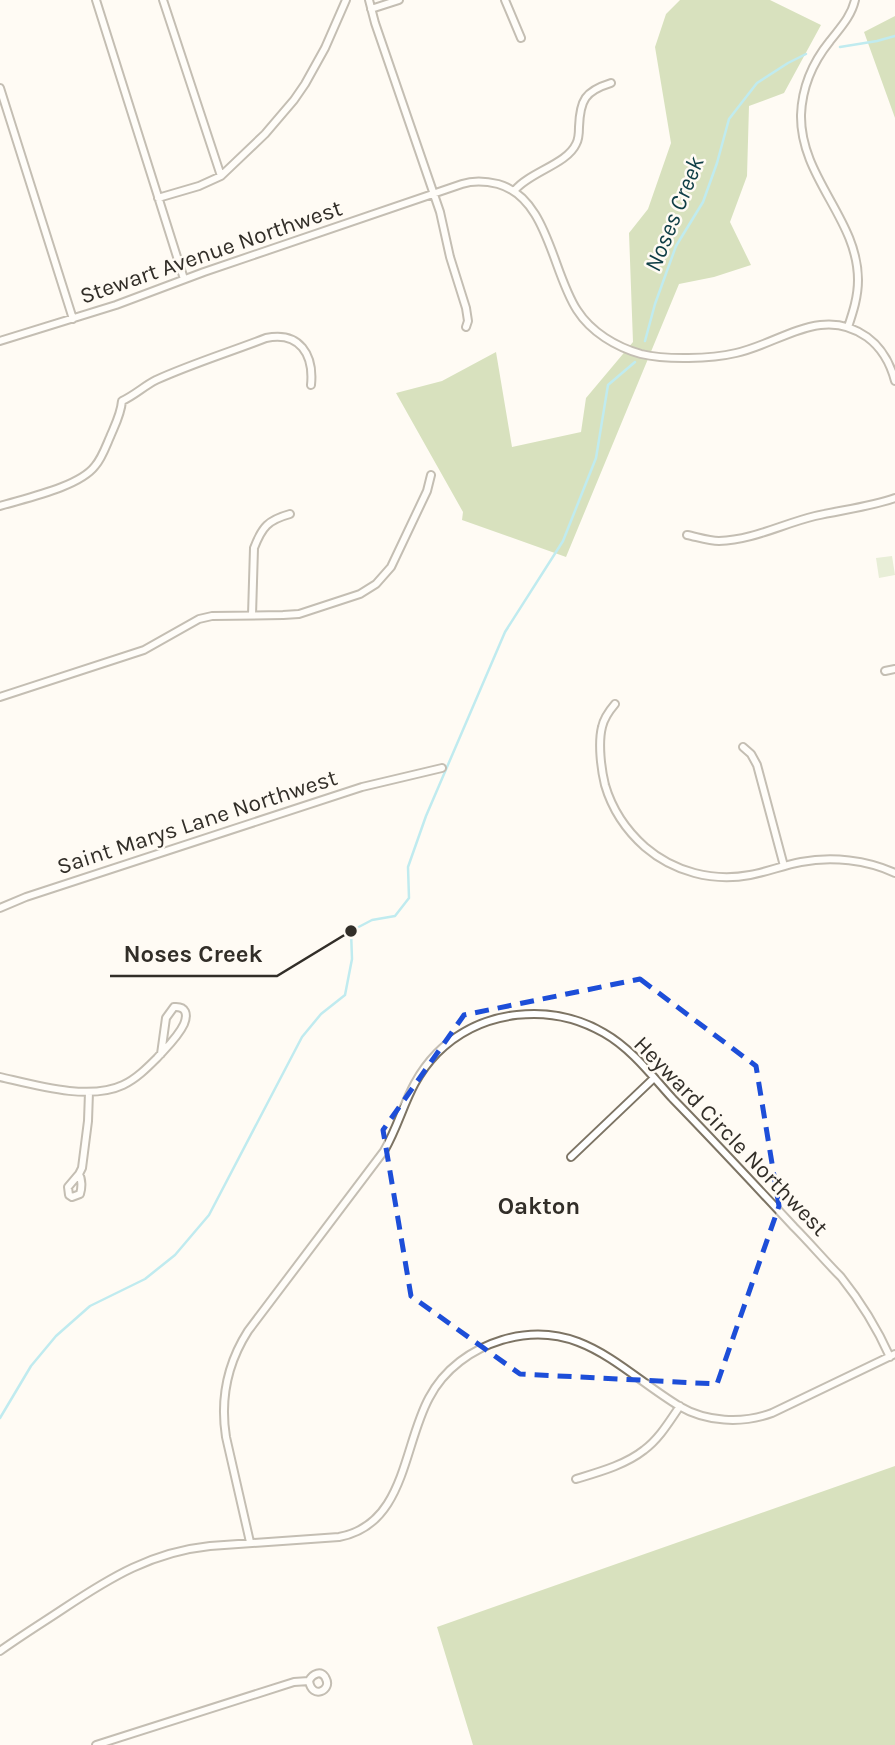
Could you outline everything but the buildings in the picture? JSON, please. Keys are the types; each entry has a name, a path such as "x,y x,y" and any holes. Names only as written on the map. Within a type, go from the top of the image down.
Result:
{"street":[{"path":"96,0 184,279"},
{"path":"163,0 221,176"},
{"path":"158,198 221,176 265,134 295,100 326,48 346,0"},
{"path":"369,0 443,221 450,257 466,308 466,327"},
{"path":"371,9 399,0"},
{"path":"505,0 521,38"},
{"path":"848,327 858,295 855,256 846,231 809,160 803,138 802,113 807,82 816,62 848,18 855,0"},
{"path":"611,83 597,87 585,97 580,112 577,141 571,151 561,160 531,176 515,190 534,212 571,299 590,327 625,348 655,356 716,356 742,351 815,326 831,324 848,327 867,337 879,348 888,361 895,381"},
{"path":"0,88 72,319"},
{"name":"Stewart Avenue Northwest","path":"0,341 116,305 462,184 478,181 515,190"},
{"path":"0,506 79,480 89,473 99,461 122,411 122,401 166,376 266,338 281,337 299,344 308,356 312,371 310,385"},
{"path":"0,697 144,650 199,619 212,616 299,614 360,594 376,584 391,567 427,491 430,475"},
{"path":"687,535 715,541 749,537 801,520 895,498"},
{"path":"252,615 254,548 268,523 290,514"},
{"path":"885,671 895,668"},
{"path":"615,704 601,729 603,773 610,800 633,835 654,854 672,865 708,876 736,877 811,861 846,860 870,864 895,873"},
{"path":"743,747 757,765 784,866"},
{"name":"Saint Marys Lane Northwest","path":"0,908 26,897 370,784 442,768"},
{"path":"407,776 409,786"},
{"path":"0,1077 89,1092 109,1090 127,1083 161,1054 183,1027 187,1014 180,1006 174,1007 166,1018 161,1054"},
{"name":"Heyward Circle Northwest","path":"250,1542 224,1427 223,1402 229,1369 236,1351 248,1331 384,1151 408,1094 427,1065 453,1040 477,1026 514,1015 558,1015 604,1033 624,1047 841,1277 858,1298 892,1355"},
{"path":"571,1157 654,1078"},
{"path":"79,1174 88,1121 89,1092"},
{"path":"0,1651 104,1582 161,1555 191,1548 250,1542 339,1537 362,1530 376,1520 391,1497 424,1410 436,1387 462,1360 492,1343 535,1335 558,1336 582,1343 607,1356 680,1406 704,1416 744,1420 781,1409 892,1355"},
{"path":"576,1479 625,1462 644,1451 660,1435 680,1406"},
{"path":"96,1745 294,1682 309,1681"}],"highlighted area":[{"path":"640,979 756,1066 779,1206 717,1384 520,1374 411,1296 383,1130 464,1015"}],"green space":[{"path":"680,0 770,0 821,25 784,93 749,106 747,176 730,222 751,265 714,277 679,284 566,557 462,520 463,512 396,393 442,381 496,352 512,447 581,432 586,398 633,342 629,233 648,209 671,143 655,47 666,14"},
{"path":"895,16 895,118 864,32"},
{"path":"892,556 895,575 879,578 876,558"},
{"path":"895,1466 895,1745 473,1745 437,1627"}],"waterway":[{"name":"Noses Creek","path":"840,47 895,36"},
{"name":"Noses Creek","path":"645,341 676,246 703,202 729,119 757,83 806,54"},
{"name":"Noses Creek","path":"0,1418 31,1366 56,1336 90,1306 145,1279 175,1255 209,1215 302,1037 321,1014 345,995 352,959 351,931 372,920 395,916 409,898 408,867 426,816 505,632 563,541 596,458 608,385 635,362"}],"place":[{"name":"Noses Creek","path":"351,931"}],"district":[{"name":"Oakton","path":"539,1206"}]}
